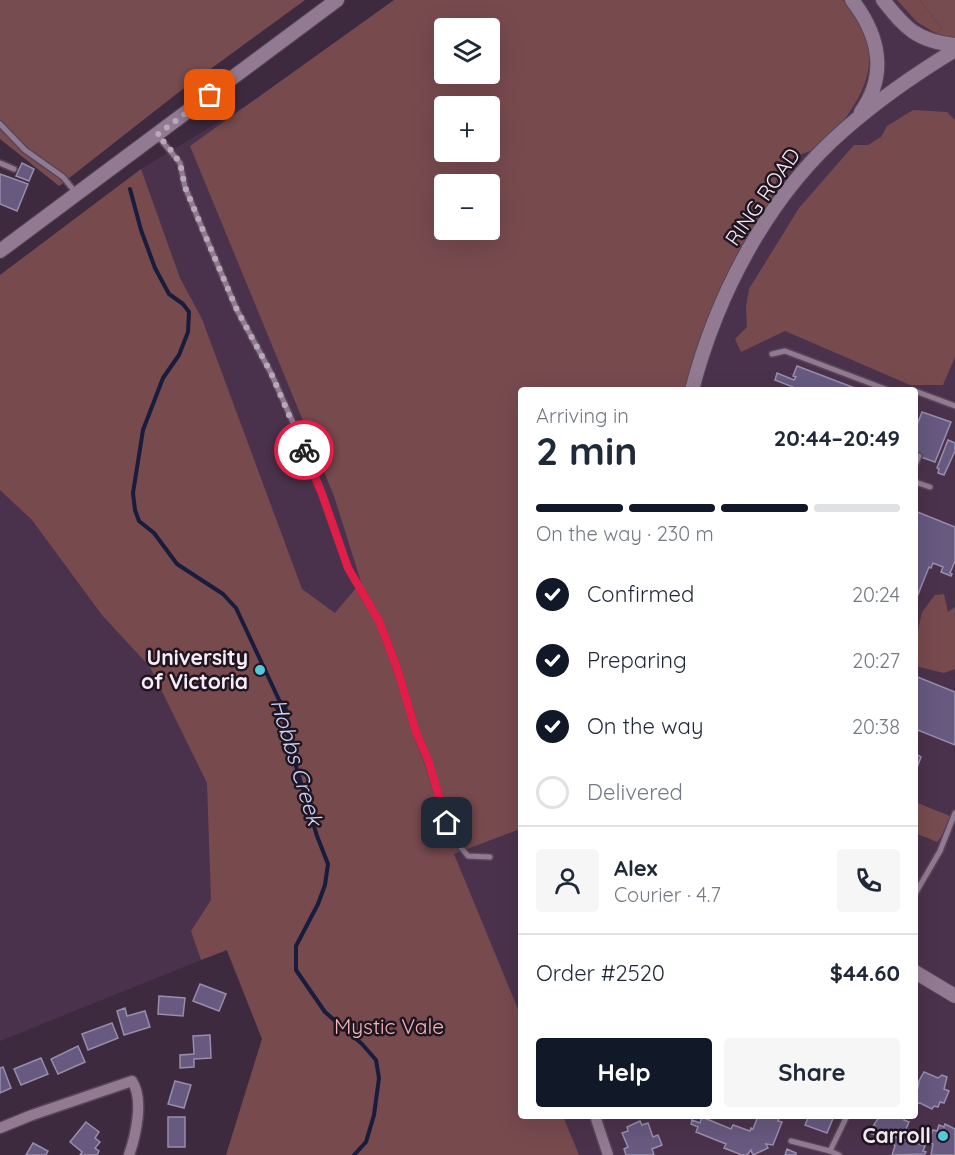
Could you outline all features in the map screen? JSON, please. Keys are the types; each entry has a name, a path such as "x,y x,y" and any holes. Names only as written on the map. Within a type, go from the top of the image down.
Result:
{"street":[{"path":"0,251 337,0"},
{"path":"845,129 867,103 877,74 877,53 872,32 852,0"},
{"path":"883,0 903,25 918,36 936,43 955,45"},
{"name":"RING ROAD","path":"693,387 714,320 753,243 795,182 845,129 896,89 955,50"},
{"path":"918,974 955,996"},
{"path":"0,1128 132,1081 138,1090 135,1136 129,1155"},
{"path":"596,1119 608,1155"}],"lane":[{"path":"0,124 26,150 63,177 76,193"},
{"path":"157,135 180,163 185,187 237,310 271,373 295,428 322,494 348,568 379,621 397,668 452,837 468,856 490,857"},
{"path":"0,163 14,169"},
{"path":"772,354 785,351 880,387"},
{"path":"918,392 955,406"},
{"path":"918,483 930,487"},
{"path":"918,889 940,851 955,813"},
{"path":"830,1151 846,1119"},
{"path":"790,1141 839,1155"}],"shaded area":[{"path":"0,0 305,0 179,92 59,186 0,139"},
{"name":"University of Victoria","path":"397,0 955,0 955,1155 226,1155 262,1039 226,950 0,1041 0,275 141,169 301,72"},
{"path":"920,0 955,0 955,38 937,34 942,29"},
{"path":"918,803 950,816 937,842 918,834"}],"green space":[{"name":"University of Victoria","path":"394,0 843,0 863,31 869,53 866,80 853,107 835,131 814,149 793,158 781,172 773,190 772,202 713,307 686,387 518,387 518,830 454,854 518,1009 518,1119 564,1119 579,1155 226,1155 262,1039 227,950 201,960 191,931 211,900 207,783 150,667 102,615 32,520 0,490 0,275 141,169 180,278 202,319 302,589 335,613 361,582 334,496 190,146"},
{"path":"897,0 920,0 942,29 937,34 917,22"},
{"path":"913,110 947,112 955,120 955,357 943,385 910,385 785,331 741,352 735,339 747,327 746,307 749,289 799,208 854,145 868,145 881,137 887,126"},
{"path":"944,594 948,612 955,607 955,669 944,673 918,667 918,630 922,612 935,595"}],"water":[{"path":"280,699 286,703 290,717 287,720 282,720 274,707"}],"building":[{"path":"22,163 34,169 29,181 16,176"},
{"path":"0,174 28,184 17,211 0,204"},
{"path":"797,366 852,387 793,387 775,380 777,373 794,380 796,377 793,376"},
{"path":"922,412 951,422 935,462 918,456 918,422"},
{"path":"948,440 955,443 955,451 944,475 938,473 937,468"},
{"path":"918,512 955,527 955,561 951,576 941,572 943,567 933,563 931,568 929,567 918,594"},
{"path":"918,677 955,692 955,745 918,730"},
{"path":"200,984 226,994 219,1011 193,1001"},
{"path":"159,996 185,998 183,1016 158,1014"},
{"path":"125,1008 127,1016 145,1011 150,1027 124,1035 117,1011"},
{"path":"112,1023 118,1038 88,1050 82,1034"},
{"path":"210,1035 211,1058 194,1059 194,1067 180,1068 180,1055 194,1054 193,1036"},
{"path":"78,1046 85,1062 58,1074 51,1059"},
{"path":"41,1058 48,1074 21,1085 14,1069"},
{"path":"3,1067 11,1088 0,1093 0,1068"},
{"path":"924,1072 938,1078 942,1075 947,1077 944,1089 949,1091 944,1103 940,1102 938,1107 934,1106 932,1109 918,1103 919,1081"},
{"path":"175,1081 191,1085 184,1108 168,1104"},
{"path":"168,1117 185,1117 185,1147 168,1147"},
{"path":"701,1119 707,1119 731,1129 733,1125 750,1131 751,1128 753,1129 757,1119 779,1119 778,1121 782,1122 773,1145 766,1144 768,1148 753,1155 751,1150 747,1155 742,1155 724,1148 726,1144 696,1132 698,1127 691,1124 692,1120 700,1123"},
{"path":"808,1119 833,1119 827,1133 805,1125"},
{"path":"878,1119 904,1119 909,1122 904,1134 900,1133 898,1139 894,1137 893,1140 880,1134 872,1134 875,1126 873,1126"},
{"path":"640,1121 642,1125 648,1123 653,1137 658,1135 662,1145 652,1149 654,1155 626,1155 624,1149 628,1147 622,1133 628,1131 627,1127"},
{"path":"86,1122 99,1132 95,1138 100,1142 95,1148 99,1151 97,1155 80,1155 82,1152 70,1142"},
{"name":"Carroll","path":"945,1124 955,1129 955,1155 931,1155 933,1144 928,1142 933,1130 937,1131 939,1125 944,1127"},
{"path":"908,1135 920,1140 919,1144 925,1146 923,1151 926,1152 925,1154 892,1155 895,1146 892,1142 894,1137 906,1140"},
{"path":"33,1143 48,1151 46,1155 26,1155"},
{"path":"787,1149 796,1153 796,1155 785,1155"}],"waterway":[{"name":"Hobbs Creek","path":"130,189 141,230 155,268 169,294 183,304 189,312 188,332 179,355 163,378 143,430 133,493 135,510 139,521 154,533 177,564 223,594 236,608 280,702"},
{"name":"Hobbs Creek","path":"283,716 317,836 328,864 325,885 318,904 296,946 296,970 325,1012 362,1044 376,1060 379,1078 374,1115 366,1142 354,1155"}],"way so far":[{"path":"210,95 157,135 180,163 185,187 237,310 271,373 304,450"}],"place":[{"name":"University of Victoria","path":"260,670"},
{"name":"Carroll","path":"943,1136"}],"route":[{"path":"304,450 348,568 379,621 397,668 416,732 428,760 447,823"}],"park label":[{"name":"Mystic Vale","path":"389,1027"}]}
